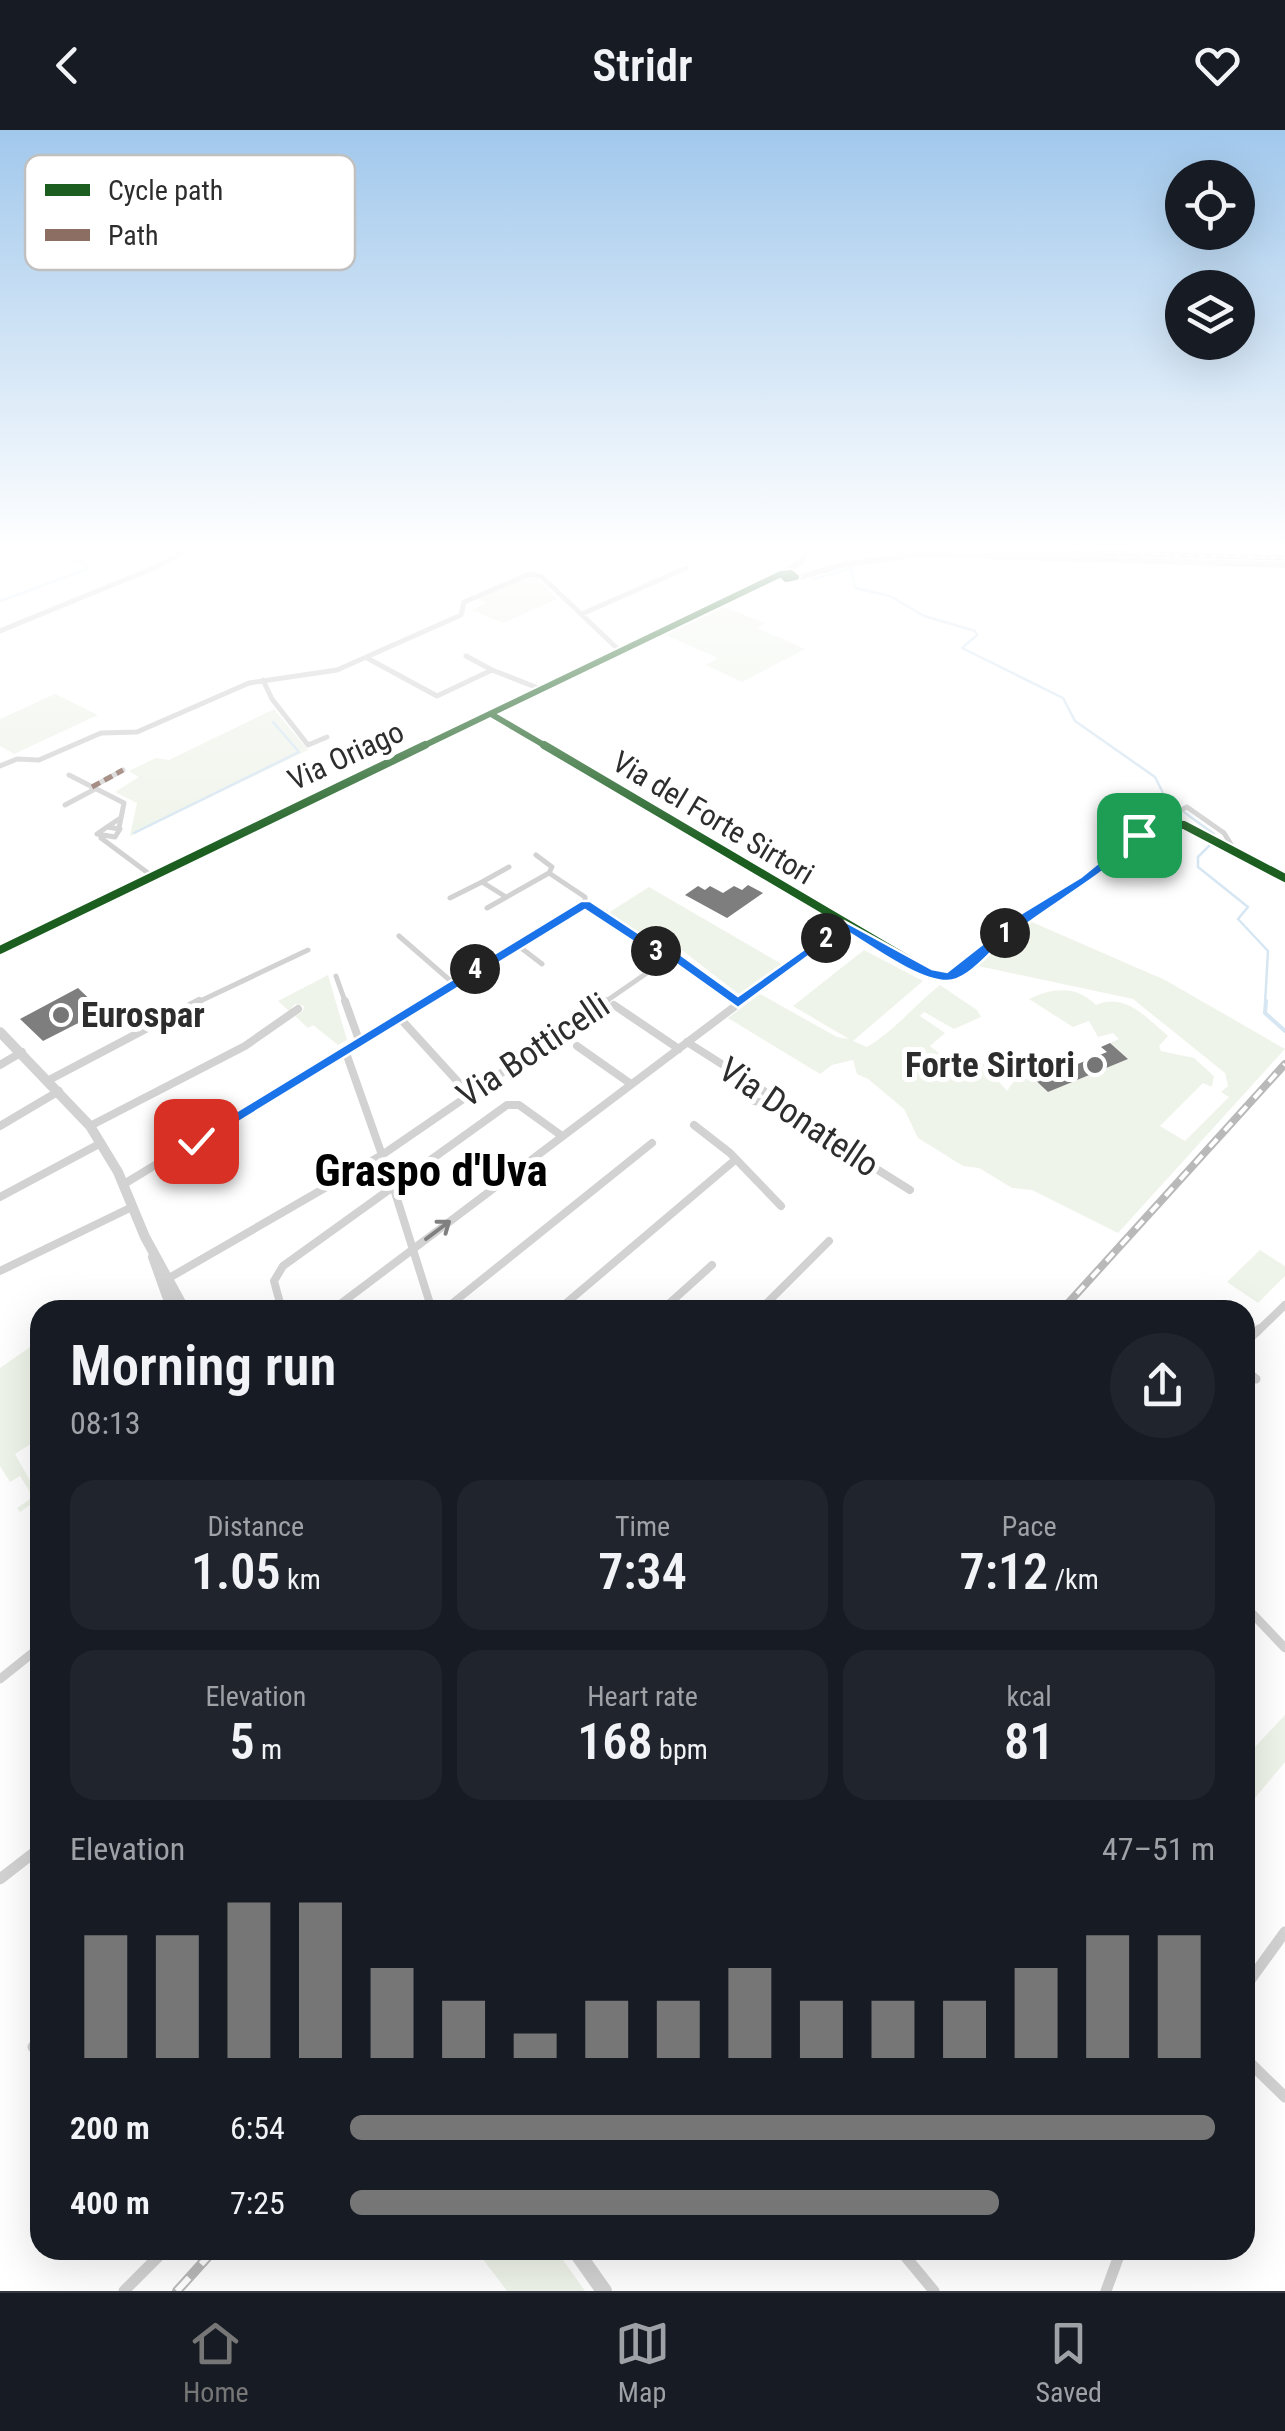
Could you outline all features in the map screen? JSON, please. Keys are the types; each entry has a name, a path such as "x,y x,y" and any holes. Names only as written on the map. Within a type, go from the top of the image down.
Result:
{"street":[{"path":"0,766 14,760 39,760 100,733 136,732 263,680 327,672 387,648"},
{"path":"617,648 621,652"},
{"name":"Via Oriago","path":"0,950 630,648"},
{"path":"466,656 542,690"},
{"path":"366,657 437,696 492,670"},
{"path":"263,680 270,701 297,727 308,745 328,737"},
{"name":"Via del Forte Sirtori","path":"491,714 928,973 952,976 1026,916 1085,880 1155,822 1183,809 1224,833 1234,849"},
{"path":"64,804 123,770 112,764"},
{"path":"69,775 126,804 114,842 118,850"},
{"name":"Via del Forte Sirtori","path":"1155,822 1176,822 1285,878"},
{"path":"119,827 105,827 98,832 152,876"},
{"path":"101,838 119,827"},
{"path":"487,908 549,873 552,867 536,855"},
{"path":"450,898 509,866"},
{"path":"549,873 585,897 586,904 667,958 672,955 738,1003"},
{"path":"482,882 506,896"},
{"path":"124,1184 586,904"},
{"path":"343,1300 844,924"},
{"path":"399,936 452,983"},
{"path":"516,944 542,964"},
{"path":"48,1080 159,1020 308,950"},
{"name":"Via Botticelli","path":"170,1278 382,1154 667,958"},
{"path":"336,976 359,1040"},
{"name":"Via Donatello","path":"614,1005 746,1080 782,1110 910,1190"},
{"path":"90,1126 246,1046 298,1009"},
{"path":"398,1016 469,1094"},
{"path":"0,1032 70,1102 101,1143 124,1184 169,1300"},
{"path":"577,1046 631,1084"},
{"path":"345,1050 382,1154"},
{"path":"0,1065 22,1052"},
{"path":"746,1080 742,1090 748,1099 759,1103 774,1101"},
{"path":"0,1126 59,1091"},
{"path":"279,1300 274,1281 283,1266 511,1104 562,1136"},
{"path":"694,1125 781,1206"},
{"path":"456,1300 652,1142"},
{"path":"0,1197 101,1143"},
{"path":"570,1300 735,1160"},
{"path":"393,1186 429,1300"},
{"path":"0,1271 132,1207"},
{"path":"770,1300 829,1241"},
{"path":"152,1250 180,1300"},
{"path":"673,1300 712,1265"},
{"path":"1255,1334 1285,1305"},
{"path":"1255,1616 1285,1648"},
{"path":"0,1679 30,1655"},
{"path":"0,1879 30,1856"},
{"path":"1255,1973 1285,1932"},
{"path":"1255,2068 1285,2097"},
{"path":"124,2291 155,2260"},
{"path":"583,2260 604,2291"},
{"path":"908,2260 934,2291"},
{"path":"1106,2291 1117,2260"}],"shaded area":[{"path":"695,648 805,649 742,682 706,665 718,658"},
{"path":"55,694 98,715 14,754 0,746 0,719"},
{"path":"274,709 308,750 130,836 137,803 115,792 139,777 129,771 156,758 169,760"},
{"path":"649,887 785,966 740,995 679,948 670,953 608,913"},
{"path":"1025,919 1165,980 1285,1049 1118,1233 1032,1190 1012,1188 979,1168 963,1166 918,1138 904,1109 857,1074 853,1060 832,1065 820,1074 728,1018 760,994 837,1037 849,1039 793,1006 864,950 923,981 853,1041 867,1047 940,985 977,1010 981,1017 954,1029 924,1012 920,1016 945,1033 930,1046 959,1069 980,1060 1007,1091 1014,1081 1030,1075 1048,1092 1128,1059 1110,1043 1119,1039 1113,1033 1098,1037 1089,1021 1073,1027 1029,999 1064,990 1080,994 1096,1005 1126,1004 1168,1036 1159,1046 1161,1051 1194,1058 1214,1076 1212,1087 1203,1083 1160,1126 1185,1141 1229,1097 1221,1092 1228,1086 1225,1073 1133,999 978,966"},
{"path":"328,975 347,1040 338,1045 295,1016 304,1006 295,1004 289,1011 278,1001"},
{"path":"1260,1250 1285,1266 1285,1276 1258,1303 1227,1282"},
{"path":"30,1347 30,1444 15,1454 30,1480 30,1492 20,1476 10,1482 0,1466 0,1368"},
{"path":"30,1499 30,1505 20,1512 17,1508"},
{"path":"1285,1715 1285,1762 1255,1798 1255,1747"},
{"path":"484,2260 563,2260 585,2291 507,2291"}],"building":[{"path":"748,885 763,893 727,918 685,895 698,886 705,890 710,886 723,893 734,886 742,890"},
{"name":"Eurospar","path":"78,988 102,1011 43,1041 20,1019"},
{"name":"Forte Sirtori","path":"1110,1043 1128,1059 1048,1092 1030,1075 1039,1071 1046,1077 1107,1052 1101,1047"}],"waterway":[{"path":"962,648 1063,698 1075,721 1155,777 1166,799 1214,834"},
{"path":"134,833 299,752 273,722"},
{"path":"1213,842 1198,857 1198,867 1248,907 1238,919 1268,951 1265,1004"},
{"path":"1266,1001 1265,1013 1285,1031"}],"railway":[{"path":"1071,1300 1285,1064"},
{"path":"177,2291 205,2260"}],"marked path":[{"path":"92,787 123,770"}],"cycle path":[{"path":"0,950 627,648"},
{"path":"491,714 936,976 958,974 1026,915 1085,880 1155,822 1184,825 1285,878"}],"place":[{"name":"Eurospar","path":"61,1015"},
{"name":"Forte Sirtori","path":"1095,1065"}],"district":[{"name":"Graspo d'Uva","path":"431,1170"}],"route":[{"path":"196,1141 586,904 667,958 672,955 738,1003 844,924 928,973 948,977 961,972 1026,916 1085,880 1139,835"}]}
